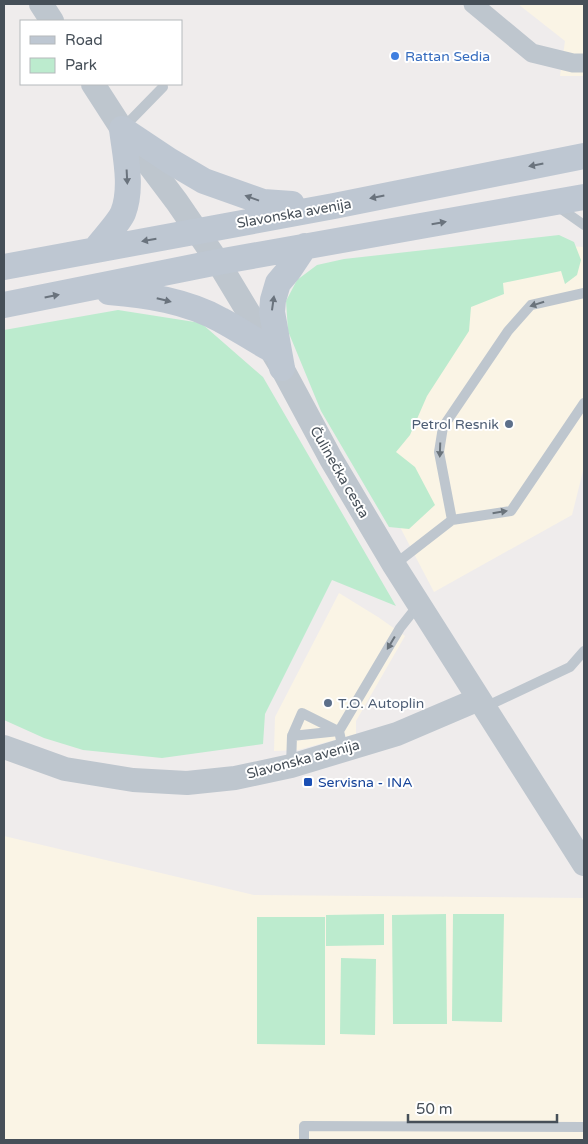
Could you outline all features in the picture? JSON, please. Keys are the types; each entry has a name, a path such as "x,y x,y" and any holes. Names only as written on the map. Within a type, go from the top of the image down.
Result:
{"main road":[{"path":"122,128 170,161 204,181 263,202 334,206"},
{"path":"94,250 122,214 127,197 122,128"},
{"name":"Slavonska avenija","path":"4,267 334,206 584,156"},
{"path":"4,305 218,262 584,197"},
{"path":"276,359 272,312 273,300 278,282 289,270 305,246"},
{"path":"81,290 141,295 180,304 220,319 276,359"}],"street":[{"path":"41,4 51,20"},
{"path":"473,4 532,53 572,63 584,63"},
{"name":"Čulinečka cesta","path":"94,85 122,128 218,262 394,565 420,603 584,864"},
{"name":"Slavonska avenija","path":"4,747 65,769 133,780 187,782 235,778 291,766 341,740 397,734 482,703"}],"lane":[{"path":"122,128 163,87"},
{"path":"552,203 584,225"},
{"path":"452,520 439,452 443,427 508,331 531,305 584,293"},
{"path":"394,565 452,520 511,511 584,403"},
{"path":"341,740 400,628 420,603"},
{"path":"482,703 570,667 584,651"},
{"path":"291,766 292,736 302,713 341,740"},
{"path":"292,736 341,740"},
{"path":"304,1140 304,1126 584,1127"}],"shaded area":[{"path":"518,4 584,4 584,76 560,76 565,41"},
{"path":"567,246 584,247 584,467 572,515 434,592 300,336"},
{"path":"339,593 405,636 356,721 356,734 298,750 274,751 275,717"},
{"path":"4,836 254,895 584,898 584,1140 4,1140"}],"green space":[{"path":"559,235 574,242 581,260 577,275 565,284 561,271 503,283 504,294 471,307 469,331 427,396 410,435 396,452 415,467 435,505 409,529 389,527 321,411 288,331 286,301 297,280 317,265 344,259"},
{"path":"118,310 201,323 263,377 396,606 332,580 265,714 263,744 162,758 83,750 44,738 4,720 4,330"},
{"path":"384,914 384,945 326,946 326,915"},
{"path":"446,914 447,1024 393,1024 392,915"},
{"path":"453,914 504,914 502,1022 452,1021"},
{"path":"257,917 325,917 325,1045 257,1044"},
{"path":"341,958 376,959 375,1035 340,1034"}],"place":[{"name":"Rattan Sedia","path":"395,56"},
{"name":"Petrol Resnik","path":"509,424"},
{"name":"T.O. Autoplin","path":"328,703"},
{"name":"Servisna - INA","path":"308,782"}]}
